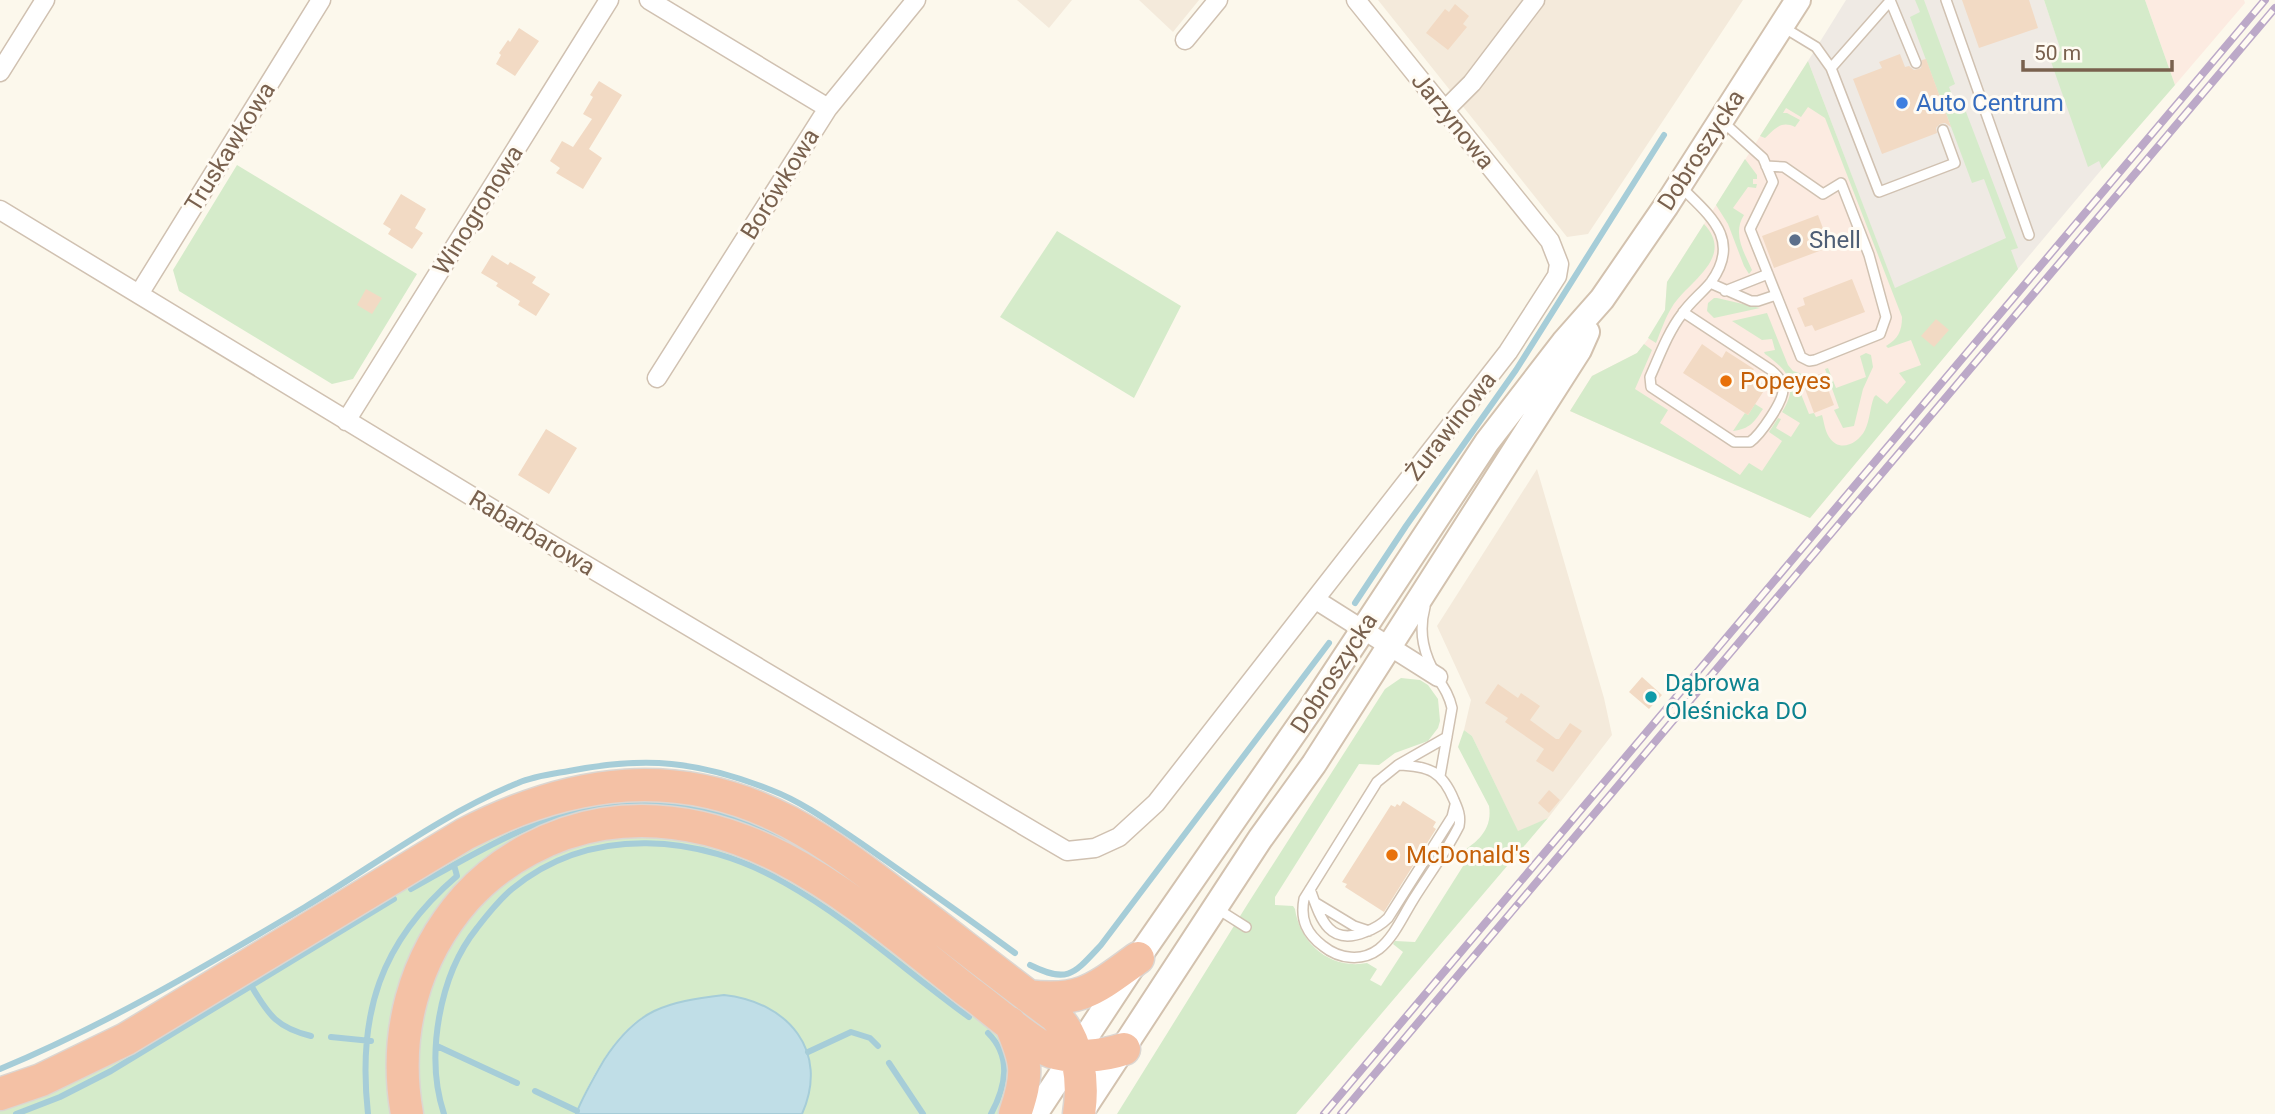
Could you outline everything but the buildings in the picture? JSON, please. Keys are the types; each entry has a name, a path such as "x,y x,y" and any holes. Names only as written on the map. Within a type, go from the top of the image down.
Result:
{"highway":[{"path":"0,1094 41,1080 126,1039 465,834 498,817 565,794 631,784 668,785 702,790 754,806 789,822 856,864 1065,1025 1071,1037 1083,1091 1080,1114"},
{"path":"407,1114 402,1065 410,1000 426,957 459,906 499,868 554,837 590,826 631,820 679,822 712,830 783,858 852,901 1010,1023 1052,1052 1091,1056 1125,1049"},
{"path":"1028,996 1075,997 1094,989 1138,958"},
{"path":"1010,1023 1026,1066 1026,1080 1015,1114"}],"main road":[{"name":"Dobroszycka","path":"1035,1114 1138,958 1296,730 1486,442 1564,342 1602,299 1798,0"},
{"name":"Dobroszycka","path":"1080,1114 1260,839 1314,764 1579,350 1602,299"}],"street":[{"path":"0,72 44,0"},
{"name":"Truskawkowa","path":"139,294 321,0"},
{"name":"Winogronowa","path":"346,421 609,0"},
{"path":"649,0 828,108"},
{"name":"Borówkowa","path":"657,378 828,108 916,0"},
{"path":"1185,40 1218,0"},
{"name":"Jarzynowa","path":"1356,0 1550,241"},
{"path":"1444,111 1466,89 1535,0"},
{"name":"Rabarbarowa","path":"0,211 346,421 1067,851"},
{"name":"Żurawinowa","path":"1067,851 1095,848 1119,838 1156,803 1508,352 1553,286 1559,264 1550,241"},
{"path":"1316,600 1388,646"},
{"name":"Dobroszycka","path":"1388,646 1437,677"}],"lane":[{"path":"1831,68 1890,0 1916,63"},
{"path":"1946,0 2029,235"},
{"path":"1781,26 1816,47 1831,68 1879,192 1955,163 1943,130"},
{"path":"1721,120 1763,158 1766,166 1773,183 1750,229 1801,357 1809,361 1880,334 1886,317 1869,255 1840,183 1823,194 1784,167 1766,166"},
{"path":"1679,185 1716,222 1721,232 1724,253 1710,283 1683,312 1649,382 1651,387 1734,442 1750,442 1761,431 1781,400 1784,391 1782,383 1771,369 1683,312"},
{"path":"1725,291 1768,274"},
{"path":"1710,283 1751,301 1776,295"},
{"name":"Dobroszycka","path":"1440,776 1452,708 1450,697 1425,652 1421,635 1425,606 1510,474 1534,419"},
{"path":"1398,765 1416,765 1440,776 1447,784 1460,818 1455,833 1389,938 1379,949 1355,958 1332,952 1311,934 1302,918 1304,900 1377,782 1398,765 1447,737"},
{"path":"1310,889 1324,923 1334,933 1349,936 1369,931 1388,918 1452,817 1455,802"},
{"path":"1316,903 1354,926 1369,931"},
{"path":"1215,908 1247,926"}],"shaded area":[{"path":"1017,0 1072,0 1049,28"},
{"path":"1139,0 1199,0 1173,32"},
{"path":"1378,0 1743,0 1588,234 1567,237"},
{"path":"1846,0 2044,0 2102,169 1928,376 1808,61"},
{"path":"2145,0 2244,0 2245,3 2175,85"},
{"path":"1808,61 1928,376 1810,518 1570,411 1592,376 1637,353 1656,329 1665,310 1667,282"},
{"path":"1537,469 1604,698 1612,735 1548,818 1518,832 1472,736 1464,730 1471,700 1437,626"}],"green space":[{"path":"1915,0 1924,0 1955,84 1949,87 1956,105 1963,104 2018,248 2011,250 2018,269 1810,518 1570,411 1592,376 1637,353 1644,344 1652,350 1635,389 1668,410 1660,423 1740,475 1749,463 1762,471 1782,441 1769,432 1778,418 1781,419 1776,428 1791,437 1800,423 1782,412 1790,394 1790,386 1789,379 1780,366 1764,352 1775,350 1772,339 1762,340 1732,321 1767,313 1788,365 1793,371 1805,375 1795,379 1809,414 1814,413 1816,417 1822,415 1828,435 1838,445 1853,443 1862,435 1876,395 1887,404 1906,382 1899,373 1921,365 1911,340 1888,348 1886,346 1898,334 1902,317 1825,118 1808,107 1801,117 1786,108 1783,113 1800,120 1795,127 1782,125 1765,138 1760,136 1808,61 1895,288 2006,238 1984,179 1972,183 1910,17 1920,12"},
{"path":"2044,0 2145,0 2175,85 2102,169 2099,161 2088,167 2049,56 2061,51"},
{"path":"1745,159 1757,175 1753,184 1757,184 1756,188 1748,187 1733,208 1744,215 1739,236 1752,270 1749,274 1728,224 1716,205"},
{"path":"237,165 417,274 353,379 332,384 179,291 173,270"},
{"path":"1704,224 1712,236 1715,248 1712,259 1672,307 1656,343 1648,338 1665,310 1667,282"},
{"path":"1057,231 1181,306 1134,398 1000,317"},
{"path":"1714,298 1760,308 1714,318 1707,311 1708,303"},
{"path":"1866,353 1871,355 1873,367 1863,389 1854,426 1843,428 1834,410 1839,408 1825,369 1828,368 1836,388 1866,377 1860,356"},
{"path":"1755,404 1763,409 1757,418 1748,427 1733,431 1745,413 1748,415"},
{"path":"1401,678 1420,680 1428,685 1438,699 1438,728 1428,741 1395,753 1379,765 1359,764 1275,897 1275,905 1293,906 1303,933 1319,952 1341,962 1367,963 1377,969 1370,980 1381,986 1403,952 1393,944 1395,941 1415,942 1465,863 1465,855 1457,854 1477,841 1486,829 1490,815 1489,806 1458,747 1464,730 1472,736 1518,831 1548,818 1296,1114 1117,1114 1385,689"},
{"path":"686,798 791,835 1053,1026 1061,1044 870,904 638,810 448,906 396,1114 0,1114 0,1107 467,846 567,804"},
{"path":"664,832 781,868 976,1009 1012,1051 1005,1114 802,1114 810,1084 808,1052 682,1002 646,1015 621,1036 594,1075 576,1114 421,1114 417,1086 421,1016 440,964 458,932 484,901 514,872 588,839"}],"water":[{"path":"724,995 767,1008 784,1019 798,1034 811,1070 809,1091 802,1114 576,1114 604,1060 628,1029 654,1011 669,1005"}],"waterway":[{"path":"1355,603 1516,370 1664,135"},
{"path":"1030,965 1062,975 1077,969 1092,955 1329,643"},
{"path":"0,1069 117,1014 193,973 462,810 530,779 597,766 648,763 695,767 745,780 784,795 820,815 1015,953"},
{"path":"411,889 520,831 563,815 604,805 645,802 684,805 722,814 799,848 837,873"},
{"path":"444,1114 438,1092 436,1042 445,992 464,947 489,913 512,889 543,868 576,854 611,846 647,843 683,846 718,854 752,867 785,883 833,913 969,1017"},
{"path":"368,1114 366,1044 371,1012 380,982 392,954 409,927 457,876 454,865"},
{"path":"16,1114 60,1097 111,1071 394,899"},
{"path":"252,987 264,1006 282,1025 311,1036"},
{"path":"808,1052 851,1032 870,1038 878,1046"},
{"path":"988,1033 1001,1052 1004,1072 1000,1093 991,1114"},
{"path":"331,1037 371,1041"},
{"path":"437,1046 517,1083"},
{"path":"889,1063 923,1114"},
{"path":"535,1091 577,1111"}],"railway":[{"path":"1324,1114 2265,0"},
{"path":"1519,903 2275,8"},
{"path":"1341,1114 1524,897"}],"place":[{"name":"Auto Centrum","path":"1902,103"},
{"name":"Shell","path":"1795,240"},
{"name":"Popeyes","path":"1726,381"},
{"name":"Dąbrowa Oleśnicka DO","path":"1651,697"},
{"name":"McDonald's","path":"1392,855"}]}
